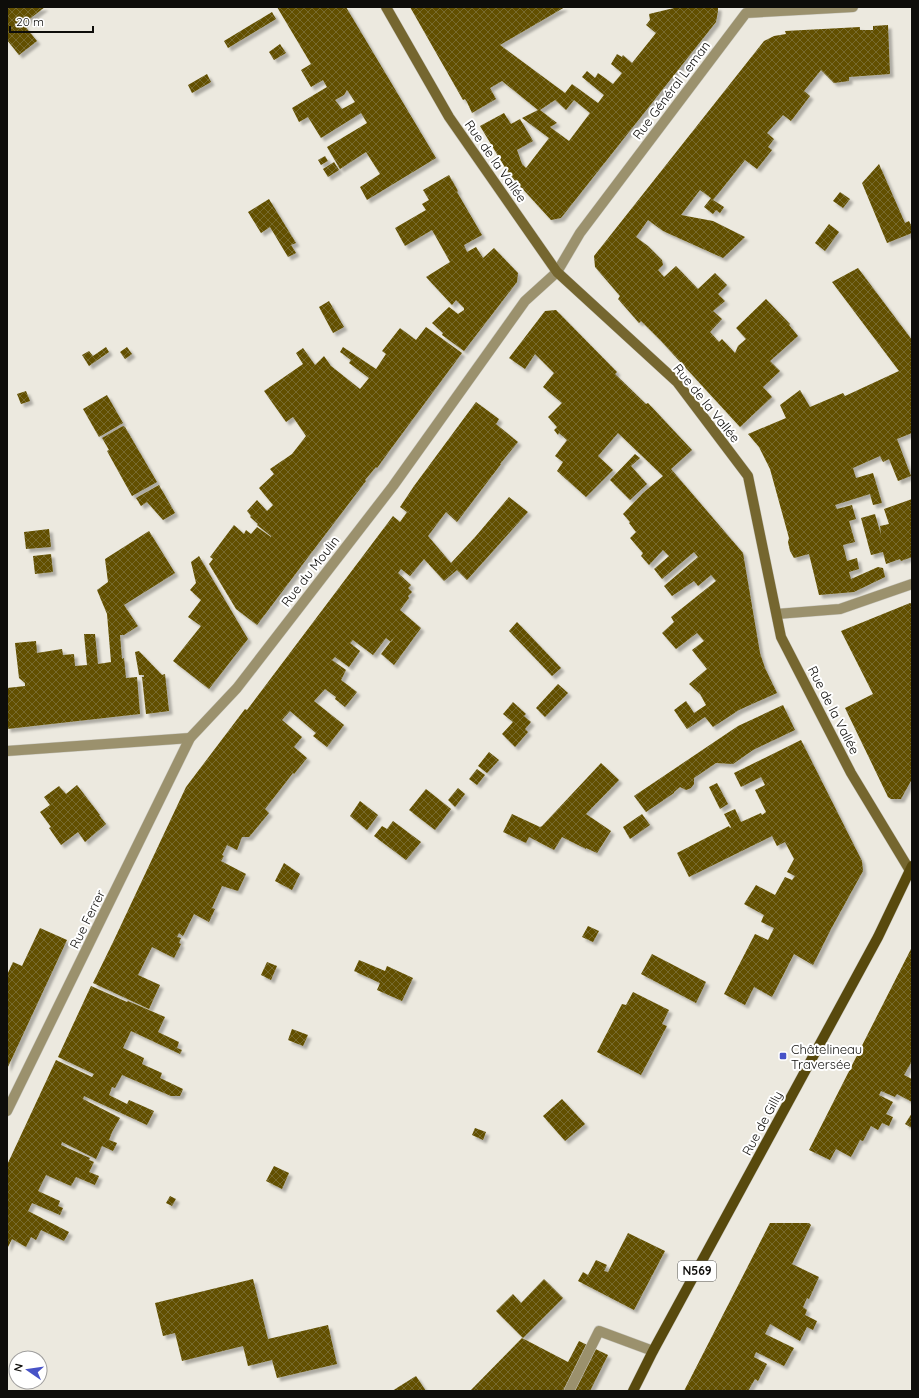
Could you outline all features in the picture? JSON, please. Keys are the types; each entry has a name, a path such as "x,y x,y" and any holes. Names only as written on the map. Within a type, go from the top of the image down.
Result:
{"main road":[{"name":"Rue de la Vallée","path":"386,7 449,117 558,272 677,382 748,476 781,637 851,773 911,870"},
{"name":"Rue de Gilly","path":"633,1391 878,937 911,870"}],"street":[{"name":"Rue Général Leman","path":"558,272 580,233 746,10 853,7"},
{"name":"Rue du Moulin","path":"190,738 237,688 389,492 525,301 558,272"},
{"path":"777,614 840,609 912,584"},
{"path":"7,751 190,738"},
{"name":"Rue Ferrer","path":"7,1111 190,738"},
{"path":"569,1391 598,1331 653,1352"}],"building":[{"path":"7,7 45,7 23,24 37,41 19,55 7,40"},
{"path":"277,7 346,7 436,158 367,200 360,187 380,174 366,152 340,169 327,147 367,123 361,113 321,138 308,117 299,122 292,108 327,87 323,80 311,87 301,70 311,64","holes":["347,90 355,102 342,109 335,100 344,95"]},
{"path":"410,7 565,7 500,45 565,93 572,84 598,103 604,95 582,77 587,71 595,78 598,73 613,84 622,73 611,64 617,54 622,57 623,55 632,63 656,33 646,25 650,20 649,14 674,7 718,7 716,22 561,218 551,220 509,174 480,126 504,113 511,124 520,119 533,141 517,150 522,164 526,168 549,138 522,118 538,110 502,81 490,88 496,99 472,113 465,99 463,100","holes":["555,100 566,110 574,100 590,113 569,141 550,127 557,123 540,110"]},
{"path":"272,12 276,19 228,48 224,41"},
{"path":"888,25 890,74 849,77 849,81 834,83 821,70 804,91 810,96 791,121 783,115 767,133 774,139 768,147 772,150 757,169 745,160 713,200 724,207 720,213 716,210 713,214 704,207 711,198 700,190 681,215 713,221 745,237 723,258 663,231 648,220 636,237 648,246 662,260 663,265 658,270 664,277 676,266 698,289 715,273 727,285 718,294 725,301 713,311 722,319 710,332 719,342 722,339 735,353 738,346 746,339 736,328 766,299 790,324 789,325 798,336 770,361 780,371 763,387 772,397 740,427 661,341 641,321 639,323 618,299 620,296 595,267 594,256 764,41 774,36 786,34 785,31 860,27 860,30 873,30 873,26"},
{"path":"280,44 286,53 274,60 269,52"},
{"path":"207,74 211,82 192,93 188,85"},
{"path":"325,156 328,161 321,165 318,160"},
{"path":"334,162 339,170 328,177 323,169"},
{"path":"879,164 905,223 909,221 912,227 912,233 887,243 862,183"},
{"path":"449,175 482,235 464,245 467,252 476,247 483,258 494,248 518,273 517,282 464,351 442,335 443,333 432,323 449,307 458,314 464,310 464,308 456,300 452,305 426,277 450,262 432,230 405,246 395,228 426,210 422,204 429,200 423,190"},
{"path":"840,192 850,199 843,208 833,201"},
{"path":"269,199 296,243 291,245 296,253 288,257 270,227 261,233 248,212"},
{"path":"829,224 839,232 825,251 815,243"},
{"path":"858,268 912,340 912,433 897,439 911,476 898,481 889,459 883,462 880,456 853,468 856,478 873,473 882,503 873,505 870,494 835,505 837,509 852,505 856,519 849,521 855,542 843,545 847,561 857,558 859,569 849,572 851,579 878,567 883,568 885,577 854,592 819,595 809,554 794,558 790,551 788,542 789,538 770,469 759,447 748,434 786,418 780,405 800,390 810,407 843,393 845,396 899,371 832,282"},
{"path":"329,301 344,327 333,333 319,307"},
{"path":"556,310 617,372 615,374 646,404 648,403 692,450 671,469 743,553 760,653 765,668 777,693 739,710 713,727 705,717 687,729 674,710 686,701 694,713 706,705 700,694 689,684 707,669 692,650 704,641 697,633 676,649 662,633 674,622 671,617 716,581 711,575 698,586 694,581 672,596 664,586 698,557 694,552 662,579 654,569 669,556 663,550 649,565 641,556 643,553 630,538 636,532 623,514 643,493 663,476 618,433 598,456 613,470 586,497 557,471 563,462 555,456 567,440 559,433 558,435 554,430 557,427 548,417 562,403 543,387 554,373 535,354 525,369 509,358 545,311"},
{"path":"426,327 462,353 377,468 376,467 365,480 366,481 257,625 236,609 209,564 213,559 210,557 234,525 244,534 246,530 251,534 257,527 271,537 257,525 258,524 250,517 251,516 247,511 257,500 267,511 273,505 259,488 274,474 270,469 292,454 306,436 293,417 286,422 264,391 303,364 296,353 303,348 315,365 324,356 331,366 360,389 369,378 349,363 351,360 340,352 343,347 376,369 386,354 382,351 400,328 416,340"},
{"path":"106,347 109,352 89,366 82,355 89,351 93,356"},
{"path":"127,347 132,354 125,359 120,352"},
{"path":"26,391 30,401 21,404 17,394"},
{"path":"107,395 123,423 99,437 83,409"},
{"path":"476,402 499,419 496,424 518,442 457,522 446,512 428,536 451,563 509,497 528,512 467,580 457,570 444,581 424,559 410,576 401,569 398,573 411,585 408,588 412,592 400,610 421,628 394,665 381,654 391,642 386,638 373,655 353,640 350,643 360,651 349,667 335,657 332,660 346,670 341,680 357,692 345,707 335,699 336,697 325,689 314,701 344,725 327,747 313,736 316,733 290,711 282,720 302,737 294,747 307,758 294,774 293,773 265,809 269,813 249,837 242,837 237,850 227,845 221,861 246,874 238,891 222,886 212,908 215,909 209,922 194,914 183,936 179,933 177,937 181,938 179,943 181,944 174,958 152,947 138,975 160,985 149,1009 93,983 186,787 245,709 247,710 393,516 400,522 407,512 400,507"},
{"path":"123,426 157,482 132,496 107,451 109,450 102,438"},
{"path":"635,454 640,458 631,466 647,484 630,500 610,480"},
{"path":"159,485 175,513 163,520 147,502 141,506 136,498"},
{"path":"912,499 912,557 886,564 883,552 871,555 861,518 875,514 881,535 880,526 889,524 884,509"},
{"path":"49,529 51,547 26,549 24,532"},
{"path":"149,531 175,573 124,605 138,626 124,635 120,635 122,659 124,658 126,678 137,677 140,714 7,729 7,688 25,686 25,683 19,678 15,643 36,641 37,653 62,649 63,655 74,654 75,666 87,665 84,634 95,634 98,664 111,662 107,614 97,590 108,582 105,559"},
{"path":"51,554 53,572 35,574 33,556"},
{"path":"199,556 248,639 209,689 173,661 201,626 188,617 201,600 190,590 196,583 191,562"},
{"path":"910,603 912,604 912,779 901,799 891,799 888,797 845,708 873,694 841,631"},
{"path":"517,622 561,668 552,676 509,631"},
{"path":"139,651 162,675 165,674 169,711 146,714 142,677 144,677 144,675 139,675 135,652"},
{"path":"558,684 568,693 545,717 536,708"},
{"path":"513,702 526,714 524,716 531,722 525,729 528,732 515,747 502,734 513,722 503,714"},
{"path":"783,705 795,730 753,750 733,764 716,763 694,778 694,784 691,788 686,790 680,787 674,793 646,812 634,796 738,726"},
{"path":"801,740 862,861 863,871 813,965 794,954 772,997 754,987 745,1005 724,994 755,934 768,940 774,928 761,922 764,915 744,904 756,885 775,895 785,877 792,880 795,876 787,872 794,859 785,842 777,846 772,836 689,877 677,853 729,826 730,828 731,827 724,814 735,809 741,822 761,813 762,815 766,812 755,790 765,785 761,777 741,787 734,773"},
{"path":"489,752 499,760 487,773 478,766"},
{"path":"601,763 619,780 586,814 611,831 597,853 562,837 554,850 529,837 526,843 503,832 512,814 540,827 542,826"},
{"path":"477,769 485,775 477,785 469,779"},
{"path":"717,783 728,804 720,809 709,787"},
{"path":"77,785 106,824 85,842 78,832 61,845 49,828 51,827 40,812 50,805 44,797 59,786 66,794"},
{"path":"458,788 465,794 455,807 448,800"},
{"path":"426,789 451,809 435,830 409,810"},
{"path":"360,801 378,815 367,830 350,816"},
{"path":"642,814 650,825 630,839 623,827"},
{"path":"393,821 421,842 406,860 374,836 382,826 387,829"},
{"path":"284,863 300,874 292,890 275,881"},
{"path":"588,926 599,931 593,942 582,937"},
{"path":"40,928 67,940 7,1069 7,975 13,962 22,966"},
{"path":"912,947 912,1061 904,1075 912,1079 912,1102 897,1094 895,1097 881,1091 879,1095 893,1102 886,1114 893,1117 889,1126 882,1123 878,1130 871,1126 863,1141 860,1140 851,1157 836,1149 830,1160 809,1150"},
{"path":"652,954 706,982 696,1003 641,974"},
{"path":"359,960 385,971 387,966 413,978 402,1001 377,990 380,983 354,971"},
{"path":"267,962 277,966 271,980 261,975"},
{"path":"91,986 165,1017 158,1032 179,1042 177,1048 182,1050 180,1054 131,1031 123,1048 144,1058 142,1064 162,1073 160,1078 183,1089 180,1096 171,1096 122,1075 115,1088 112,1087 109,1095 127,1104 129,1100 154,1111 147,1125 84,1096 83,1099 120,1118 109,1140 117,1143 113,1151 102,1146 96,1159 62,1142 61,1145 90,1158 89,1160 94,1162 89,1172 99,1176 95,1185 76,1177 71,1186 46,1175 38,1191 60,1201 58,1206 63,1208 60,1215 32,1203 28,1211 69,1232 64,1241 41,1230 36,1240 31,1237 26,1247 12,1239 7,1249 7,1165 56,1060 92,1077 94,1074 58,1057"},
{"path":"633,992 669,1010 662,1024 667,1026 641,1075 597,1052 622,1004 626,1005"},
{"path":"292,1029 308,1035 303,1046 288,1040"},
{"path":"562,1099 585,1124 565,1141 543,1116"},
{"path":"912,1113 912,1128 905,1124"},
{"path":"475,1128 486,1132 483,1140 472,1135"},
{"path":"274,1166 289,1173 282,1189 266,1181"},
{"path":"170,1196 176,1199 172,1206 166,1203"},
{"path":"770,1223 809,1223 811,1225 792,1264 819,1277 809,1299 807,1298 803,1307 807,1310 805,1315 817,1321 813,1330 807,1327 800,1341 770,1324 765,1334 794,1348 784,1366 756,1352 754,1357 767,1364 758,1381 755,1379 748,1391 684,1391"},
{"path":"628,1233 665,1251 634,1310 578,1281 583,1272 588,1275 596,1260 607,1265 604,1271 608,1272"},
{"path":"253,1279 268,1339 328,1325 337,1364 277,1378 272,1360 248,1366 243,1346 182,1361 175,1333 163,1336 155,1303"},
{"path":"544,1279 563,1298 523,1338 496,1311 513,1294 521,1303"},
{"path":"522,1338 568,1362 579,1341 608,1355 590,1391 470,1391"},
{"path":"416,1376 426,1391 392,1391"}],"place":[{"name":"Châtelineau Traversée","path":"783,1056"}]}
